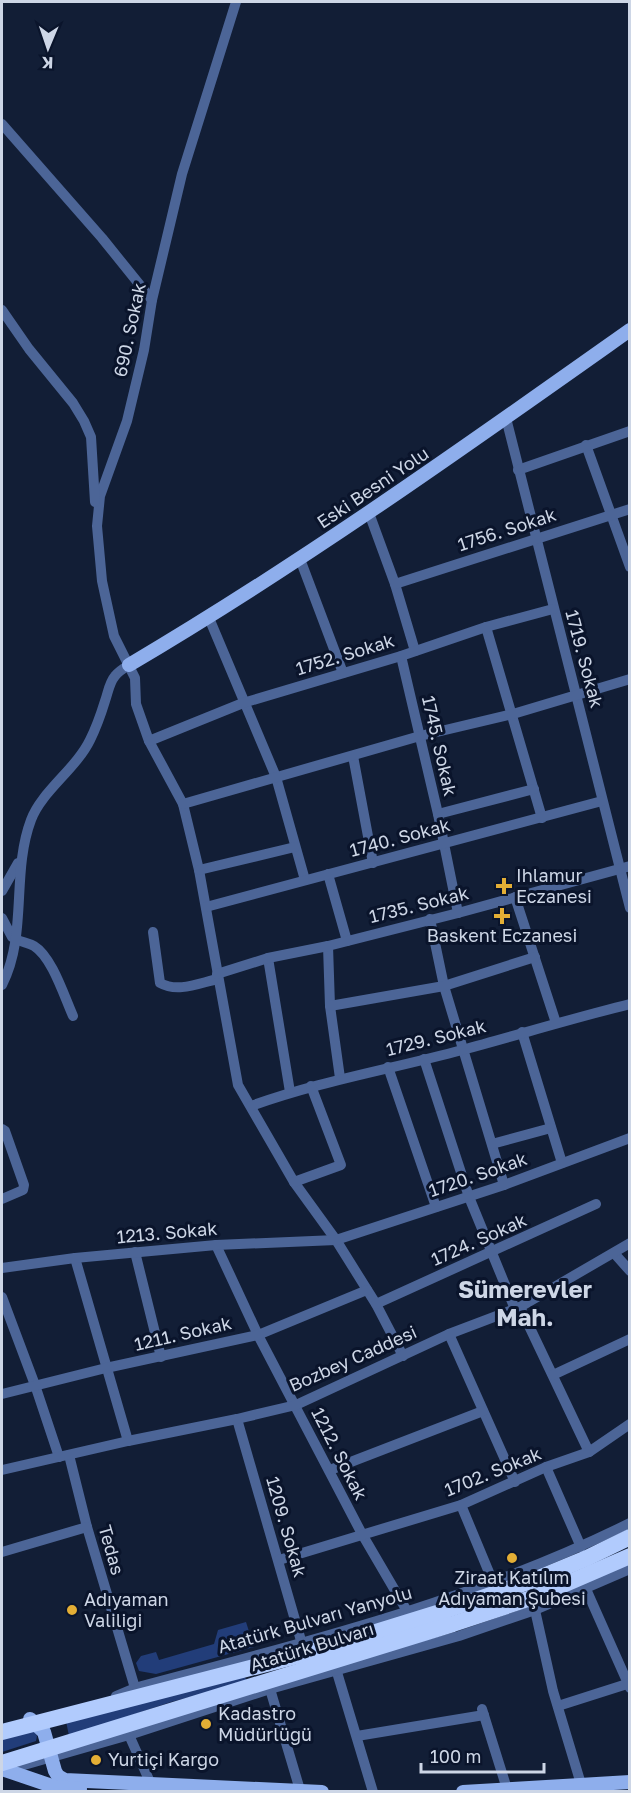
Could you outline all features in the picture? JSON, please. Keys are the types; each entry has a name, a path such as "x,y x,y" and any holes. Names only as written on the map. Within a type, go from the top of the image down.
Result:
{"highway":[{"name":"Atatürk Bulvarı","path":"2,1732 32,1720 305,1654 447,1610 534,1580 630,1537"},
{"name":"Atatürk Bulvarı","path":"3,1768 540,1595 630,1556"}],"main road":[{"name":"Eski Besni Yolu","path":"129,665 209,618 369,513 630,330"},
{"path":"32,1720 44,1732 56,1773 67,1780 152,1789"},
{"path":"3,1768 62,1790 322,1791"},
{"path":"463,1791 630,1782"},
{"path":"616,1791 630,1791"}],"street":[{"name":"690. Sokak","path":"236,2 182,174 152,300 144,350 127,421 100,496 97,526 102,581 114,636 135,678 136,704 149,741 183,804 199,870 238,1085 294,1182 336,1240 376,1304 403,1356"},
{"path":"2,124 102,238 152,300"},
{"path":"2,310 29,349 73,403 84,421 91,437 97,526"},
{"name":"1719. Sokak","path":"506,418 602,801 624,868 630,908"},
{"path":"518,470 630,431"},
{"path":"586,446 630,567"},
{"name":"1756. Sokak","path":"395,584 630,509"},
{"path":"369,513 395,584 415,651"},
{"path":"300,559 343,673"},
{"name":"1752. Sokak","path":"149,741 243,703 401,656 486,627 553,609"},
{"path":"209,618 276,777 305,880"},
{"path":"486,627 542,818"},
{"name":"1745. Sokak","path":"401,656 438,813 458,913"},
{"path":"2,985 8,972 16,940 21,858 29,824 38,805 87,747 109,686 115,675 129,665"},
{"path":"183,804 420,736 513,714 630,679"},
{"path":"353,756 373,863"},
{"path":"438,813 534,789"},
{"name":"1740. Sokak","path":"206,907 602,801"},
{"path":"199,870 296,847"},
{"path":"2,891 21,858"},
{"name":"1735. Sokak","path":"153,932 160,983 170,988 186,987 268,958 328,946 624,868"},
{"path":"328,874 347,940"},
{"path":"515,897 556,1023"},
{"path":"2,918 12,937 33,945 42,952 73,1016"},
{"path":"430,919 444,986 504,1185"},
{"path":"328,946 330,1006 340,1078"},
{"path":"330,1006 444,986 535,957"},
{"path":"268,958 290,1092"},
{"name":"1729. Sokak","path":"251,1106 340,1078 462,1050 630,1004"},
{"path":"522,1032 562,1163"},
{"path":"424,1059 469,1197 491,1253 589,1452"},
{"path":"388,1067 436,1207"},
{"path":"294,1182 341,1165 311,1086"},
{"path":"492,1144 551,1128"},
{"path":"2,1129 5,1131 24,1185 23,1190 2,1199"},
{"name":"1720. Sokak","path":"336,1240 504,1185 630,1138"},
{"name":"1724. Sokak","path":"376,1304 596,1204"},
{"name":"1213. Sokak","path":"2,1268 75,1258 216,1245 336,1240"},
{"name":"Bozbey Caddesi","path":"2,1470 296,1405 449,1334 518,1308 630,1243"},
{"name":"1212. Sokak","path":"216,1245 258,1335 362,1534 407,1611"},
{"path":"135,1252 161,1357"},
{"path":"614,1253 630,1271"},
{"path":"75,1258 128,1441"},
{"name":"1211. Sokak","path":"2,1394 106,1368 258,1335 367,1290"},
{"name":"Tedas","path":"2,1297 64,1456 135,1688"},
{"path":"2,1330 13,1326"},
{"path":"449,1334 515,1482"},
{"path":"553,1375 630,1339"},
{"path":"330,1470 483,1411"},
{"name":"1209. Sokak","path":"237,1419 302,1644"},
{"name":"1702. Sokak","path":"279,1560 461,1505 546,1467 589,1452 630,1424"},
{"path":"546,1467 581,1547"},
{"path":"461,1505 493,1582"},
{"name":"Atatürk Bulvarı Yanyolu","path":"2,1725 32,1720 119,1695 135,1688 302,1644 407,1611 493,1582 581,1547 630,1522"},
{"path":"2,1552 87,1527"},
{"path":"50,1753 129,1735 336,1669 459,1636 535,1610 630,1569"},
{"path":"558,1706 629,1685 586,1589"},
{"path":"535,1610 558,1706 581,1784"},
{"path":"336,1669 374,1791"},
{"path":"270,1689 300,1790"},
{"path":"357,1736 483,1712 507,1789"},
{"path":"129,1735 152,1789"}],"shaded area":[{"path":"246,1622 254,1647 156,1674 139,1671 136,1663 141,1656 156,1652 159,1660 214,1644 218,1630"},
{"path":"245,1677 247,1682 171,1702 69,1736 66,1721"},
{"path":"32,1729 37,1736 36,1741 2,1752 2,1740"}],"place":[{"name":"Ihlamur Eczanesi","path":"504,886"},
{"name":"Baskent Eczanesi","path":"502,916"},
{"name":"Ziraat Katılım Adıyaman Şubesi","path":"512,1558"},
{"name":"Adıyaman Valiliği","path":"72,1610"},
{"name":"Kadastro Müdürlüğü","path":"206,1724"},
{"name":"Yurtiçi Kargo","path":"96,1760"}],"district":[{"name":"Sümerevler Mah.","path":"525,1304"}]}
